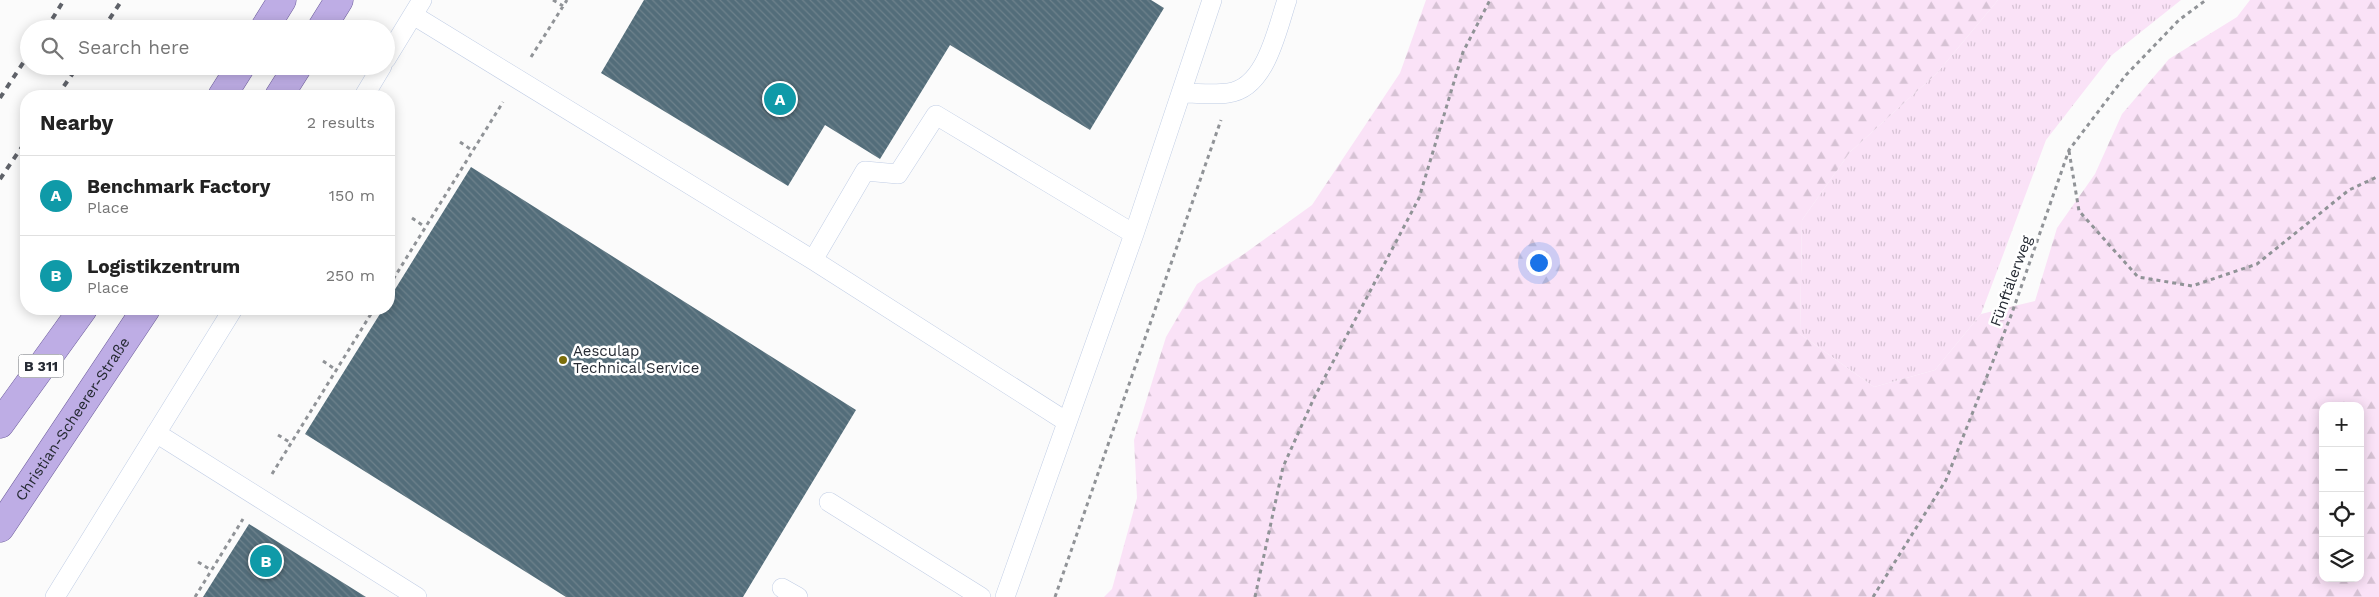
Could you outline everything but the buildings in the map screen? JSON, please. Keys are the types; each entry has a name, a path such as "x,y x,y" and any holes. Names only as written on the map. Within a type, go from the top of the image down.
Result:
{"main road":[{"path":"270,20 282,0"},
{"path":"327,20 339,0"},
{"path":"226,90 235,75"},
{"path":"283,90 292,75"},
{"name":"B 311","path":"0,424 79,315"},
{"name":"Christian-Scheerer-Straße","path":"0,528 142,315"}],"lane":[{"path":"1005,597 1134,234 1212,0"},
{"path":"1182,93 1230,93 1250,84 1265,63 1287,0"},
{"path":"395,44 417,8 517,80 813,260 1067,422"},
{"path":"368,90 377,75"},
{"path":"813,260 865,171 898,174 936,115 1134,234"},
{"path":"55,597 229,315"},
{"path":"156,434 417,597"},
{"path":"829,502 981,597"},
{"path":"782,588 798,597"}],"path":[{"path":"553,0 563,6"},
{"path":"395,276 566,0"},
{"path":"1255,597 1283,467 1314,398 1419,198 1463,52 1490,0"},
{"name":"Fünftälerweg","path":"1873,597 1946,480 2012,313 2069,150 2126,75 2179,20 2206,0"},
{"path":"1055,597 1230,93"},
{"path":"460,142 473,150"},
{"path":"2069,150 2079,211 2138,277 2192,286 2257,264 2349,190 2379,176"},
{"path":"412,218 425,227"},
{"path":"195,597 370,315"},
{"path":"323,361 336,370"},
{"path":"278,435 291,443"},
{"path":"198,562 211,570"}],"green space":[{"path":"1426,0 1998,0 1937,73 1850,152 1802,220 1800,334 1874,387 1935,370 1981,314 2035,301 2057,228 2095,174 2122,114 2169,59 2237,17 2250,0 2379,0 2379,597 1104,597 1112,589 1137,498 1134,440 1166,337 1197,284 1244,254 1312,205 1400,73"},
{"path":"1998,0 2181,0 2112,55 2046,140 1981,314 1935,370 1874,387 1800,334 1802,220 1850,152 1937,73"}],"railway":[{"path":"52,20 64,0"},
{"path":"109,20 122,0"},
{"path":"0,98 20,68"},
{"path":"61,90 72,75"},
{"path":"0,179 20,150"}],"place":[{"name":"Benchmark Factory","path":"780,99"},
{"name":"Aesculap Technical Service","path":"563,360"},
{"name":"Logistikzentrum","path":"266,561"}]}
